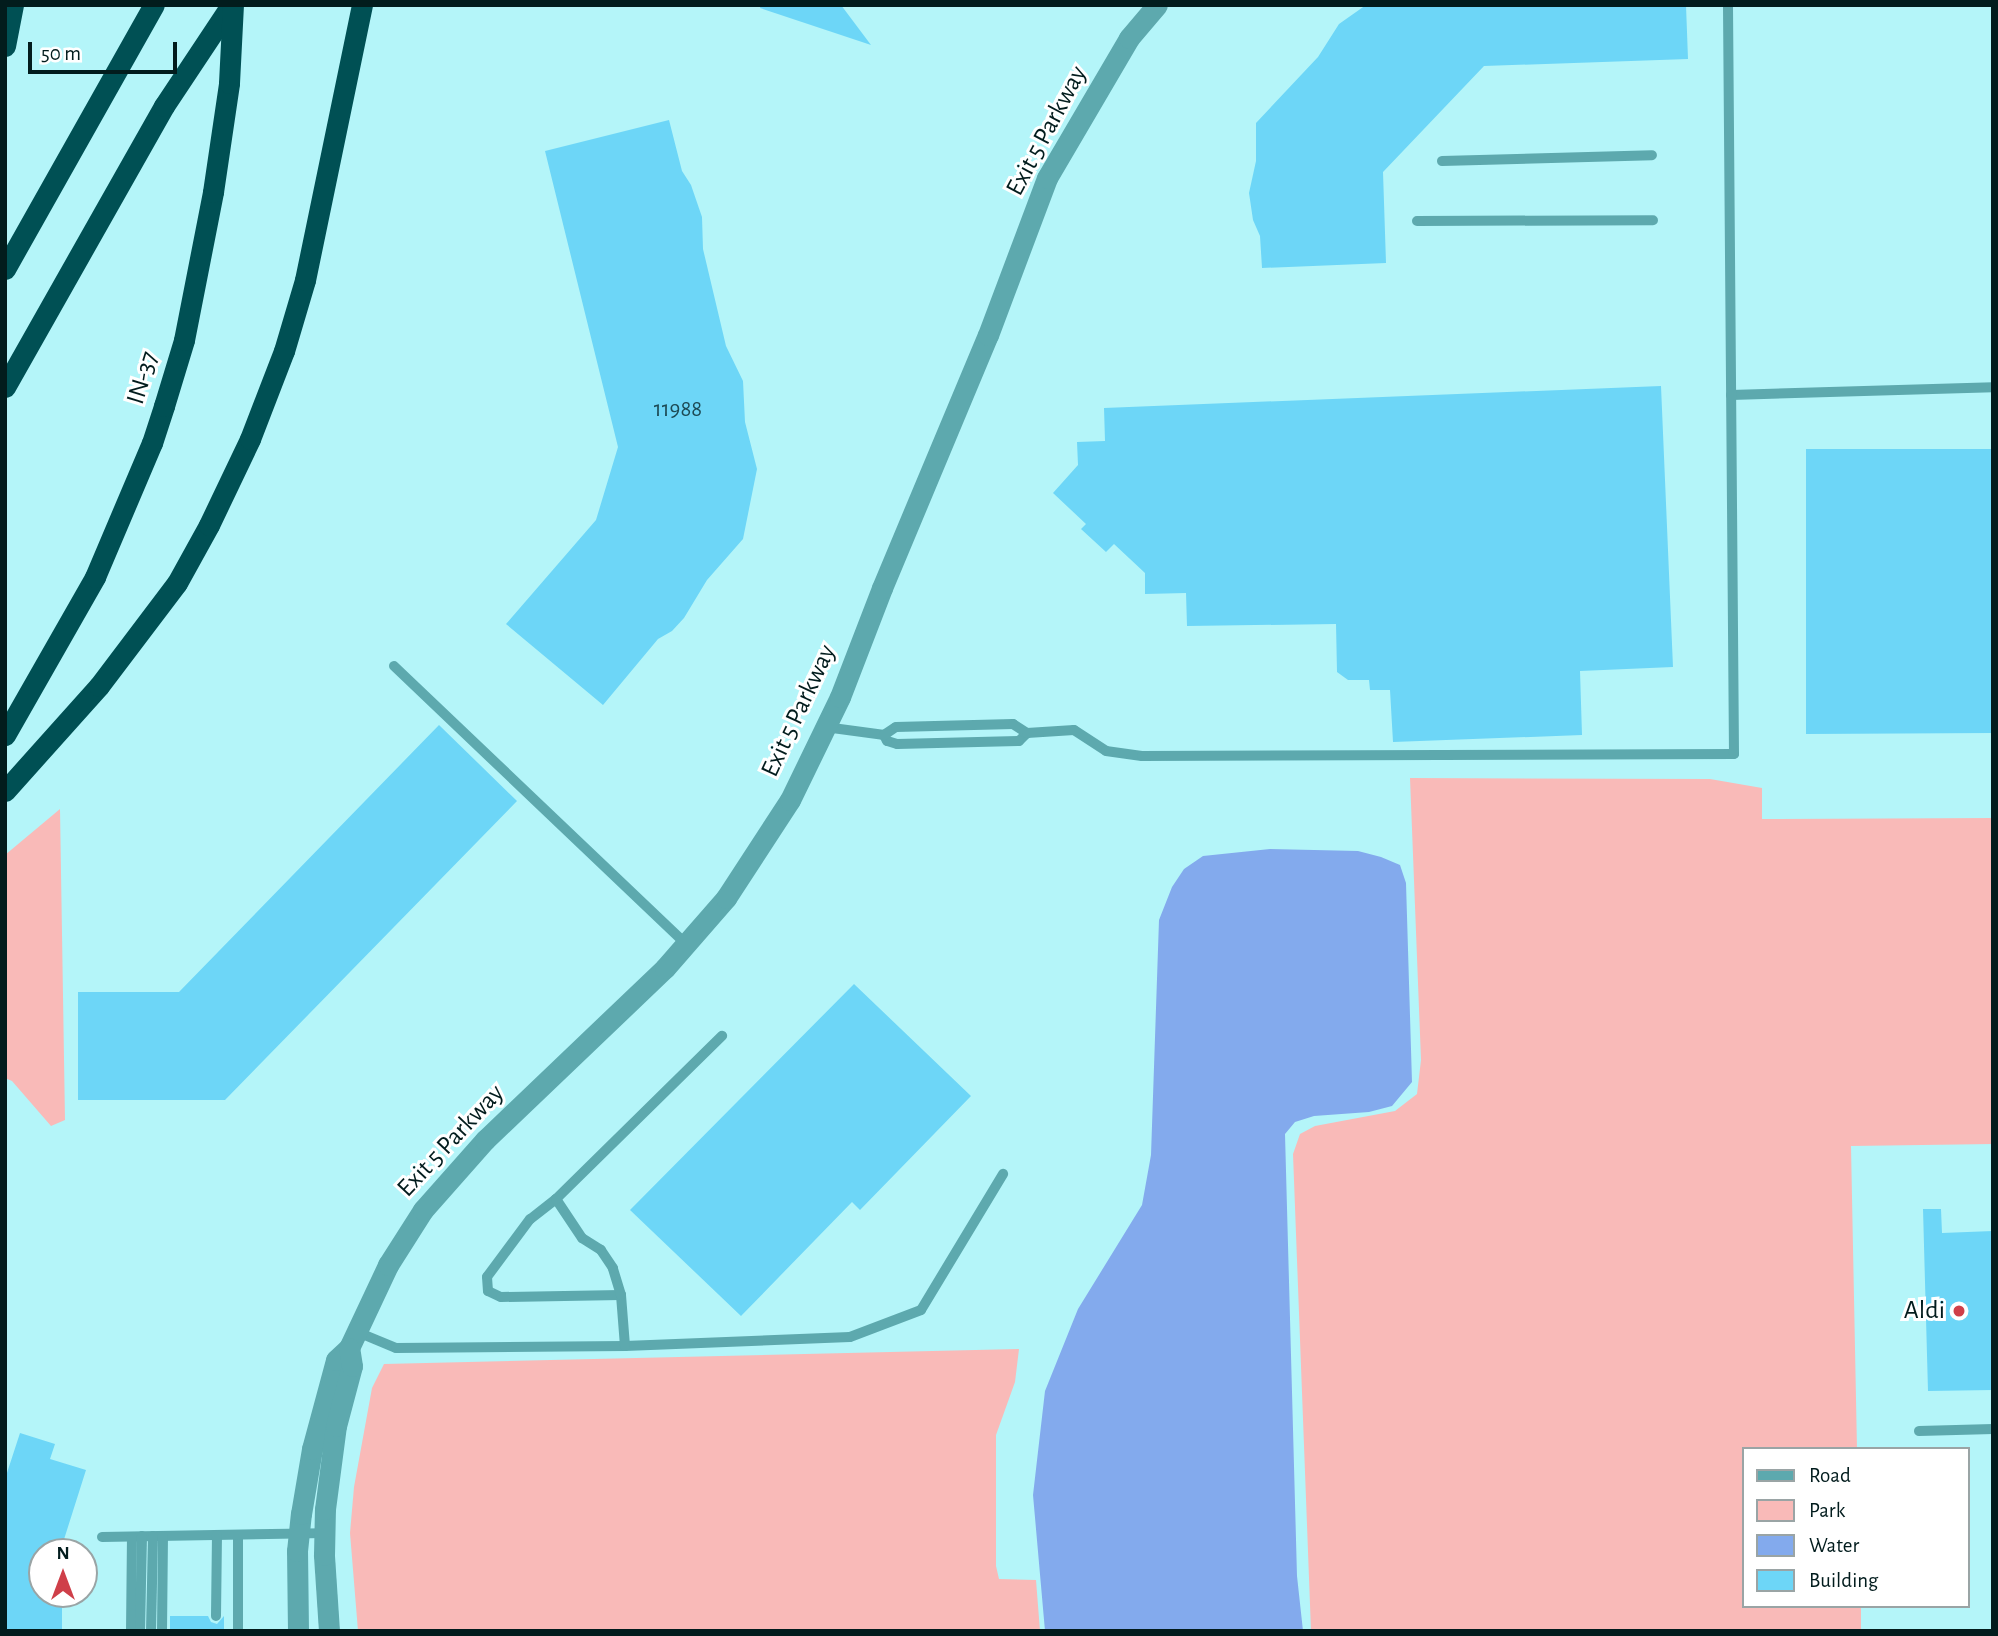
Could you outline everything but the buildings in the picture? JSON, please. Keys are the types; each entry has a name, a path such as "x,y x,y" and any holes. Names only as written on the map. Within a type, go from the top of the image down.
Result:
{"highway":[{"path":"5,46 13,5"},
{"path":"5,270 153,5"},
{"path":"5,387 164,106 232,5"},
{"name":"IN-37","path":"5,735 95,577 152,443 184,340 212,195 229,83 232,5"},
{"path":"5,791 99,686 177,583 209,525 250,439 284,351 305,280 362,5"}],"street":[{"name":"Exit 5 Parkway","path":"298,1631 299,1534 306,1480 336,1360 352,1339 406,1234 446,1181 686,944 726,898 783,811 825,727 988,335 1048,178 1129,38 1157,5"},
{"name":"Exit 5 Parkway","path":"329,1631 324,1534 336,1426 352,1366 352,1339"}],"lane":[{"path":"825,727 884,735 896,727 1013,724 1027,733 1074,730 1106,751 1142,756 1734,754 1728,5"},
{"path":"1442,161 1652,155"},
{"path":"1417,221 1653,220"},
{"path":"1731,395 1993,387"},
{"path":"394,666 686,944"},
{"path":"884,735 887,741 911,744 1019,741 1027,733"},
{"path":"621,1295 501,1297 488,1291 487,1277 530,1219 556,1199 722,1036"},
{"path":"352,1339 396,1348 625,1346 850,1337 922,1310 1003,1174"},
{"path":"556,1199 582,1238 601,1250 613,1268 621,1295 625,1346"},
{"path":"1919,1431 1993,1429"},
{"path":"102,1537 324,1534"},
{"path":"216,1616 217,1535"},
{"path":"238,1535 238,1631"},
{"path":"131,1631 147,1536"},
{"path":"140,1631 147,1536"},
{"path":"147,1536 151,1631"},
{"path":"147,1536 162,1631"}],"green space":[{"path":"1410,778 1710,779 1762,788 1762,819 1993,818 1993,1144 1851,1146 1857,1447 1742,1447 1742,1608 1861,1608 1861,1631 1311,1631 1293,1154 1300,1134 1315,1126 1395,1111 1417,1094 1421,1060"},
{"path":"60,809 65,1120 51,1126 12,1081 5,1078 5,855"},
{"path":"1019,1349 1015,1382 996,1435 996,1566 999,1579 1036,1580 1040,1631 358,1631 350,1533 354,1487 372,1388 384,1364"}],"water":[{"path":"1270,849 1358,851 1400,865 1406,883 1412,1082 1392,1106 1369,1112 1314,1116 1295,1122 1285,1134 1297,1576 1303,1631 1045,1631 1033,1495 1045,1391 1078,1309 1142,1205 1151,1155 1159,920 1172,887 1184,869 1203,856"}],"place":[{"name":"Aldi","path":"1959,1311"}]}
